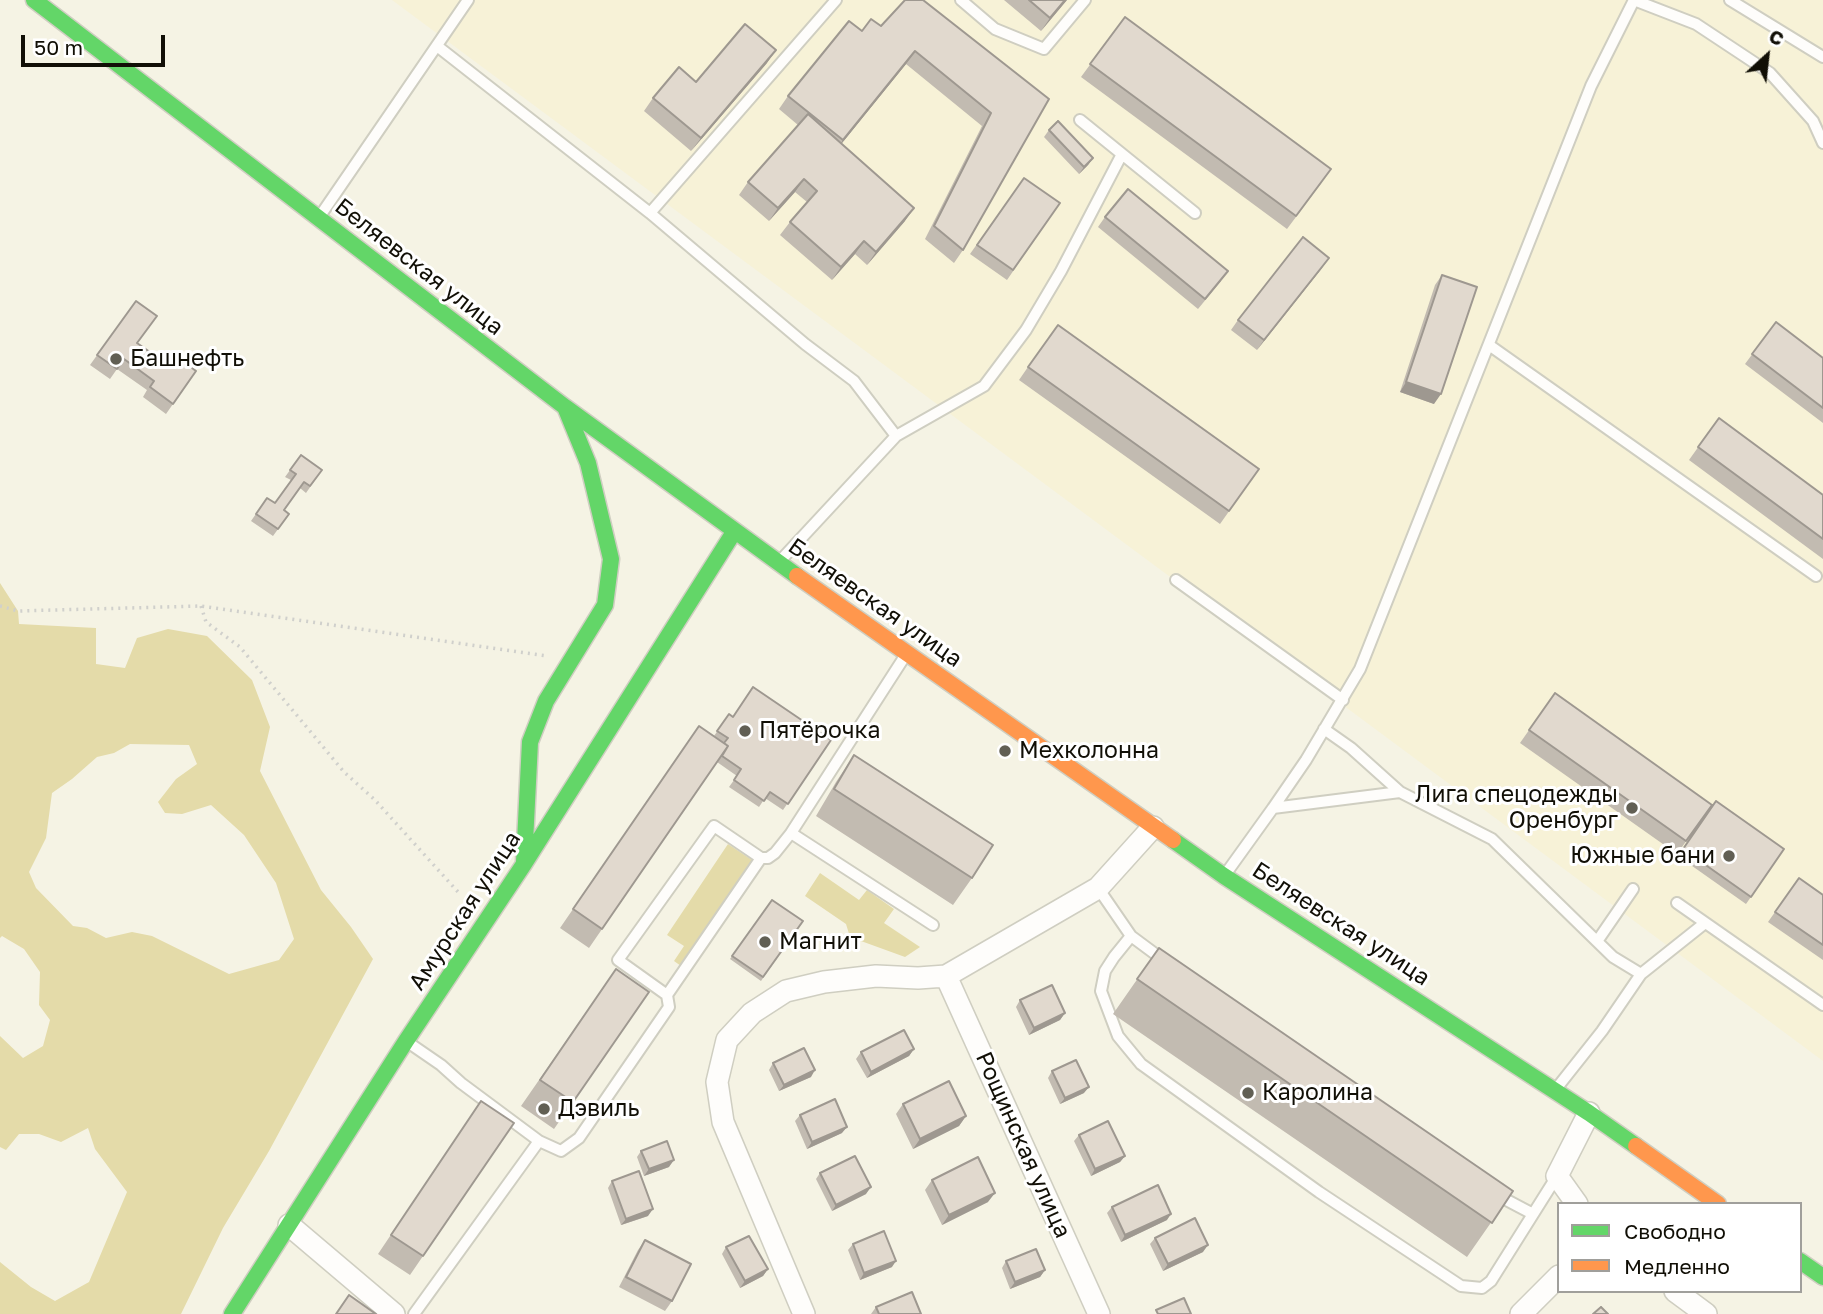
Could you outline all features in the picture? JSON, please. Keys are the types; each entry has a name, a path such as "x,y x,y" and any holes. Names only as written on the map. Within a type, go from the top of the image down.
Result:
{"main road":[{"name":"Беляевская улица","path":"34,0 565,407 734,532 1224,876 1589,1113 1715,1202"},
{"path":"524,864 530,742 546,701 605,605 611,559 589,463 565,407"},
{"name":"Амурская улица","path":"232,1314 524,864 734,532"},
{"path":"1802,1262 1823,1277"}],"street":[{"path":"804,1314 723,1122 717,1082 727,1040 752,1013 786,991 824,982 876,976 946,976 1098,888 1153,827"},
{"name":"Рощинская улица","path":"946,976 1099,1314"},
{"path":"1576,1202 1557,1176 1589,1113"},
{"path":"289,1225 394,1314"},
{"path":"1521,1314 1557,1278"},
{"path":"1678,1293 1706,1314"}],"lane":[{"path":"318,218 468,0"},
{"path":"650,213 836,0"},
{"path":"961,0 995,29 1044,49 1085,0"},
{"path":"1224,876 1306,760 1360,669 1591,86 1634,0 1696,24 1770,73 1813,121 1823,143"},
{"path":"1730,0 1823,57"},
{"path":"437,46 650,213 805,344 854,381 896,436"},
{"path":"1080,120 1195,213"},
{"path":"778,563 896,436 984,386 1026,330 1122,154"},
{"path":"1489,345 1816,576"},
{"path":"1176,580 1343,699"},
{"path":"667,995 618,960 714,825 761,858 768,858 775,853 791,833 907,654"},
{"path":"1324,729 1351,748 1400,792 1492,839 1613,957 1641,974"},
{"path":"1272,808 1400,792"},
{"path":"791,833 933,925"},
{"path":"407,1041 539,1141 561,1151 579,1138 669,1007 667,995 761,858"},
{"path":"1098,888 1132,936 1176,969"},
{"path":"1598,940 1633,889"},
{"path":"1677,903 1823,1005"},
{"path":"1555,1091 1602,1031 1641,974 1705,923"},
{"path":"1132,936 1105,971 1101,991 1118,1036 1141,1064 1320,1192 1461,1286 1482,1288 1491,1281 1557,1176"},
{"path":"414,1314 539,1141"},
{"path":"1488,1189 1533,1214"}],"path":[{"path":"0,606 18,611 201,606 570,660"},
{"path":"201,606 206,622 240,647 344,772 375,800 459,893"}],"shaded area":[{"path":"392,0 1823,0 1823,1061"},
{"path":"0,583 18,611 19,624 96,628 96,664 125,668 137,638 168,629 207,636 252,680 270,727 260,771 321,890 373,959 269,1151 223,1228 181,1314 0,1314 0,1262 31,1287 55,1301 89,1282 127,1192 95,1149 88,1128 61,1142 39,1134 19,1134 6,1150 0,1147 0,1036 23,1058 43,1046 50,1020 39,1005 40,972 24,949 2,936 0,938","holes":["130,744 189,745 197,764 176,779 158,802 165,813 182,814 211,805 244,835 276,883 294,939 279,960 229,974 152,936 132,932 106,938 87,928 73,926 36,888 29,872 46,838 52,793 97,757 114,753"]},
{"path":"728,844 752,860 681,966 674,961 684,946 667,935"},
{"path":"820,873 859,900 867,890 894,909 884,923 920,947 905,957 850,937 846,924 805,896"}],"building":[{"path":"905,0 923,0 1049,99 963,250 934,226 991,113 915,51 843,140 788,96 849,21 862,31 871,19 881,26"},
{"path":"1029,0 1065,0 1050,18"},
{"path":"1125,17 1331,169 1296,216 1090,64"},
{"path":"745,24 776,50 701,138 653,98 679,67 696,82"},
{"path":"808,114 914,208 876,252 864,241 841,267 790,222 817,191 804,179 778,208 748,182"},
{"path":"1058,121 1093,158 1084,167 1049,130"},
{"path":"1024,178 1060,203 1013,270 977,245"},
{"path":"1128,189 1228,271 1205,299 1105,217"},
{"path":"1303,237 1329,258 1264,340 1238,320"},
{"path":"1442,275 1477,287 1441,394 1406,382"},
{"name":"Башнефть","path":"136,301 157,316 137,343 167,364 174,355 196,371 173,404 150,387 154,381 124,359 117,369 97,355"},
{"path":"1776,322 1823,358 1823,408 1752,354"},
{"path":"1058,325 1259,469 1229,511 1028,367"},
{"path":"1719,418 1823,495 1823,539 1698,447"},
{"path":"301,455 322,470 310,486 304,482 284,510 289,514 278,529 256,514 267,498 275,503 296,474 290,470"},
{"path":"753,687 831,740 788,804 770,792 764,801 734,780 741,769 722,756 728,746 724,743 728,738 717,731 729,714 733,717"},
{"path":"1555,693 1712,805 1686,841 1529,730"},
{"path":"699,726 728,746 602,929 573,909"},
{"path":"854,755 993,845 972,878 834,789"},
{"name":"Южные бани","path":"1716,801 1784,849 1751,897 1683,849"},
{"path":"1799,878 1823,895 1823,945 1775,912"},
{"name":"Магнит","path":"772,900 803,921 763,977 732,956"},
{"path":"1159,948 1513,1191 1492,1223 1137,979"},
{"path":"616,969 649,992 573,1102 540,1080"},
{"path":"1052,985 1065,1013 1034,1028 1020,1000"},
{"path":"904,1030 914,1049 871,1072 861,1052"},
{"path":"804,1048 815,1070 784,1085 773,1063"},
{"path":"1076,1060 1089,1087 1065,1098 1052,1071"},
{"path":"949,1081 966,1116 920,1139 903,1104"},
{"path":"835,1099 847,1127 812,1142 800,1115"},
{"path":"481,1101 514,1123 423,1256 391,1235"},
{"path":"1108,1121 1125,1156 1095,1169 1079,1135"},
{"path":"667,1141 674,1160 649,1169 641,1151"},
{"path":"855,1156 871,1187 836,1205 820,1173"},
{"path":"978,1157 995,1193 949,1215 932,1180"},
{"path":"639,1171 653,1209 626,1219 612,1181"},
{"path":"1158,1185 1171,1214 1125,1235 1112,1207"},
{"path":"1195,1218 1208,1245 1168,1264 1155,1238"},
{"path":"884,1231 896,1261 864,1273 853,1244"},
{"path":"749,1236 768,1269 745,1281 726,1247"},
{"path":"645,1240 691,1264 672,1301 626,1277"},
{"path":"1036,1249 1045,1270 1015,1282 1006,1261"},
{"path":"912,1292 921,1314 879,1314 876,1307"},
{"path":"349,1295 376,1314 336,1314"},
{"path":"1184,1298 1191,1314 1158,1314 1156,1310"},
{"path":"1601,1307 1608,1314 1593,1314"}],"traffic: fast":[{"path":"34,0 565,407 797,576"},
{"path":"524,862 530,742 546,701 605,605 611,559 588,463 565,407"},
{"path":"232,1314 406,1041 524,864 734,532"},
{"path":"1173,840 1636,1146"},
{"path":"1802,1262 1823,1277"}],"traffic: slow":[{"path":"797,576 1173,840"},
{"path":"1636,1146 1715,1202"}],"place":[{"name":"Башнефть","path":"116,359"},
{"name":"Пятёрочка","path":"745,731"},
{"name":"Мехколонна","path":"1005,751"},
{"name":"Лига спецодежды Оренбург","path":"1632,808"},
{"name":"Южные бани","path":"1729,856"},
{"name":"Магнит","path":"765,942"},
{"name":"Каролина","path":"1248,1093"},
{"name":"Дэвиль","path":"544,1109"}]}
